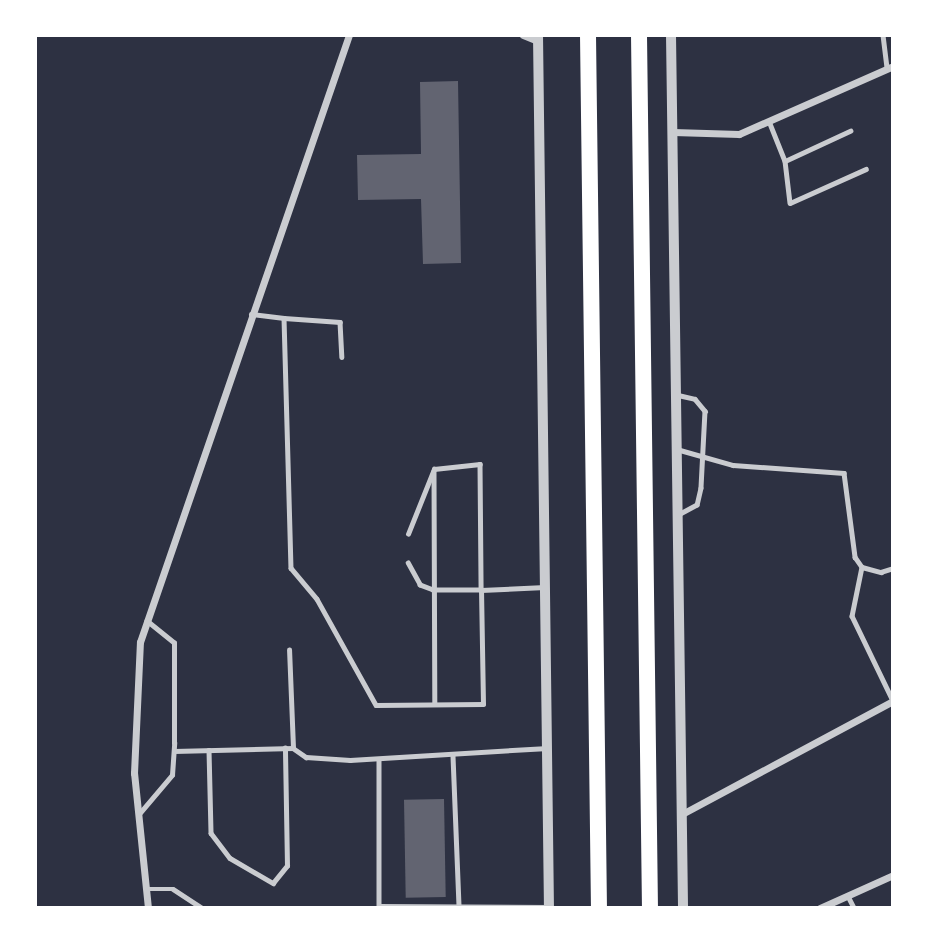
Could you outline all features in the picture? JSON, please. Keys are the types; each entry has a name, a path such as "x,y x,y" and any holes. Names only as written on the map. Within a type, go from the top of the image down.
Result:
{"highway":[{"path":"588,35 599,908"},
{"path":"639,35 650,908"}],"street":[{"path":"148,908 138,815 135,699 147,621 250,314 349,35"},
{"path":"523,35 538,38 550,907"},
{"path":"671,35 680,450 683,908"},
{"path":"673,132 739,134 890,67"},
{"path":"682,814 893,701"},
{"path":"820,908 893,875"}],"lane":[{"path":"820,35 828,35"},
{"path":"883,35 890,67"},
{"path":"768,121 785,161 790,203 866,169"},
{"path":"785,161 849,131"},
{"path":"250,314 340,322 342,357"},
{"path":"284,318 291,568 317,599 376,705 483,704 480,464 434,469"},
{"path":"678,395 695,399 705,411 703,456 696,505 680,514"},
{"path":"680,450 703,456 844,473 855,557 862,567 881,572 893,568"},
{"path":"434,469 435,704"},
{"path":"408,534 434,469"},
{"path":"408,563 420,584 433,590 546,587"},
{"path":"862,567 852,616 893,701"},
{"path":"138,815 172,775 174,751 174,643 147,621"},
{"path":"289,650 293,748"},
{"path":"209,750 211,833 230,858 273,883 287,866 285,748"},
{"path":"174,751 293,748 306,757 379,759 548,748"},
{"path":"453,756 459,907"},
{"path":"379,759 379,906 550,907"},
{"path":"146,890 173,889 202,908"},
{"path":"848,895 854,908"}],"building":[{"path":"458,81 461,263 423,264 421,199 358,200 357,155 421,154 420,82"},
{"path":"444,799 446,897 406,898 404,800"}]}
